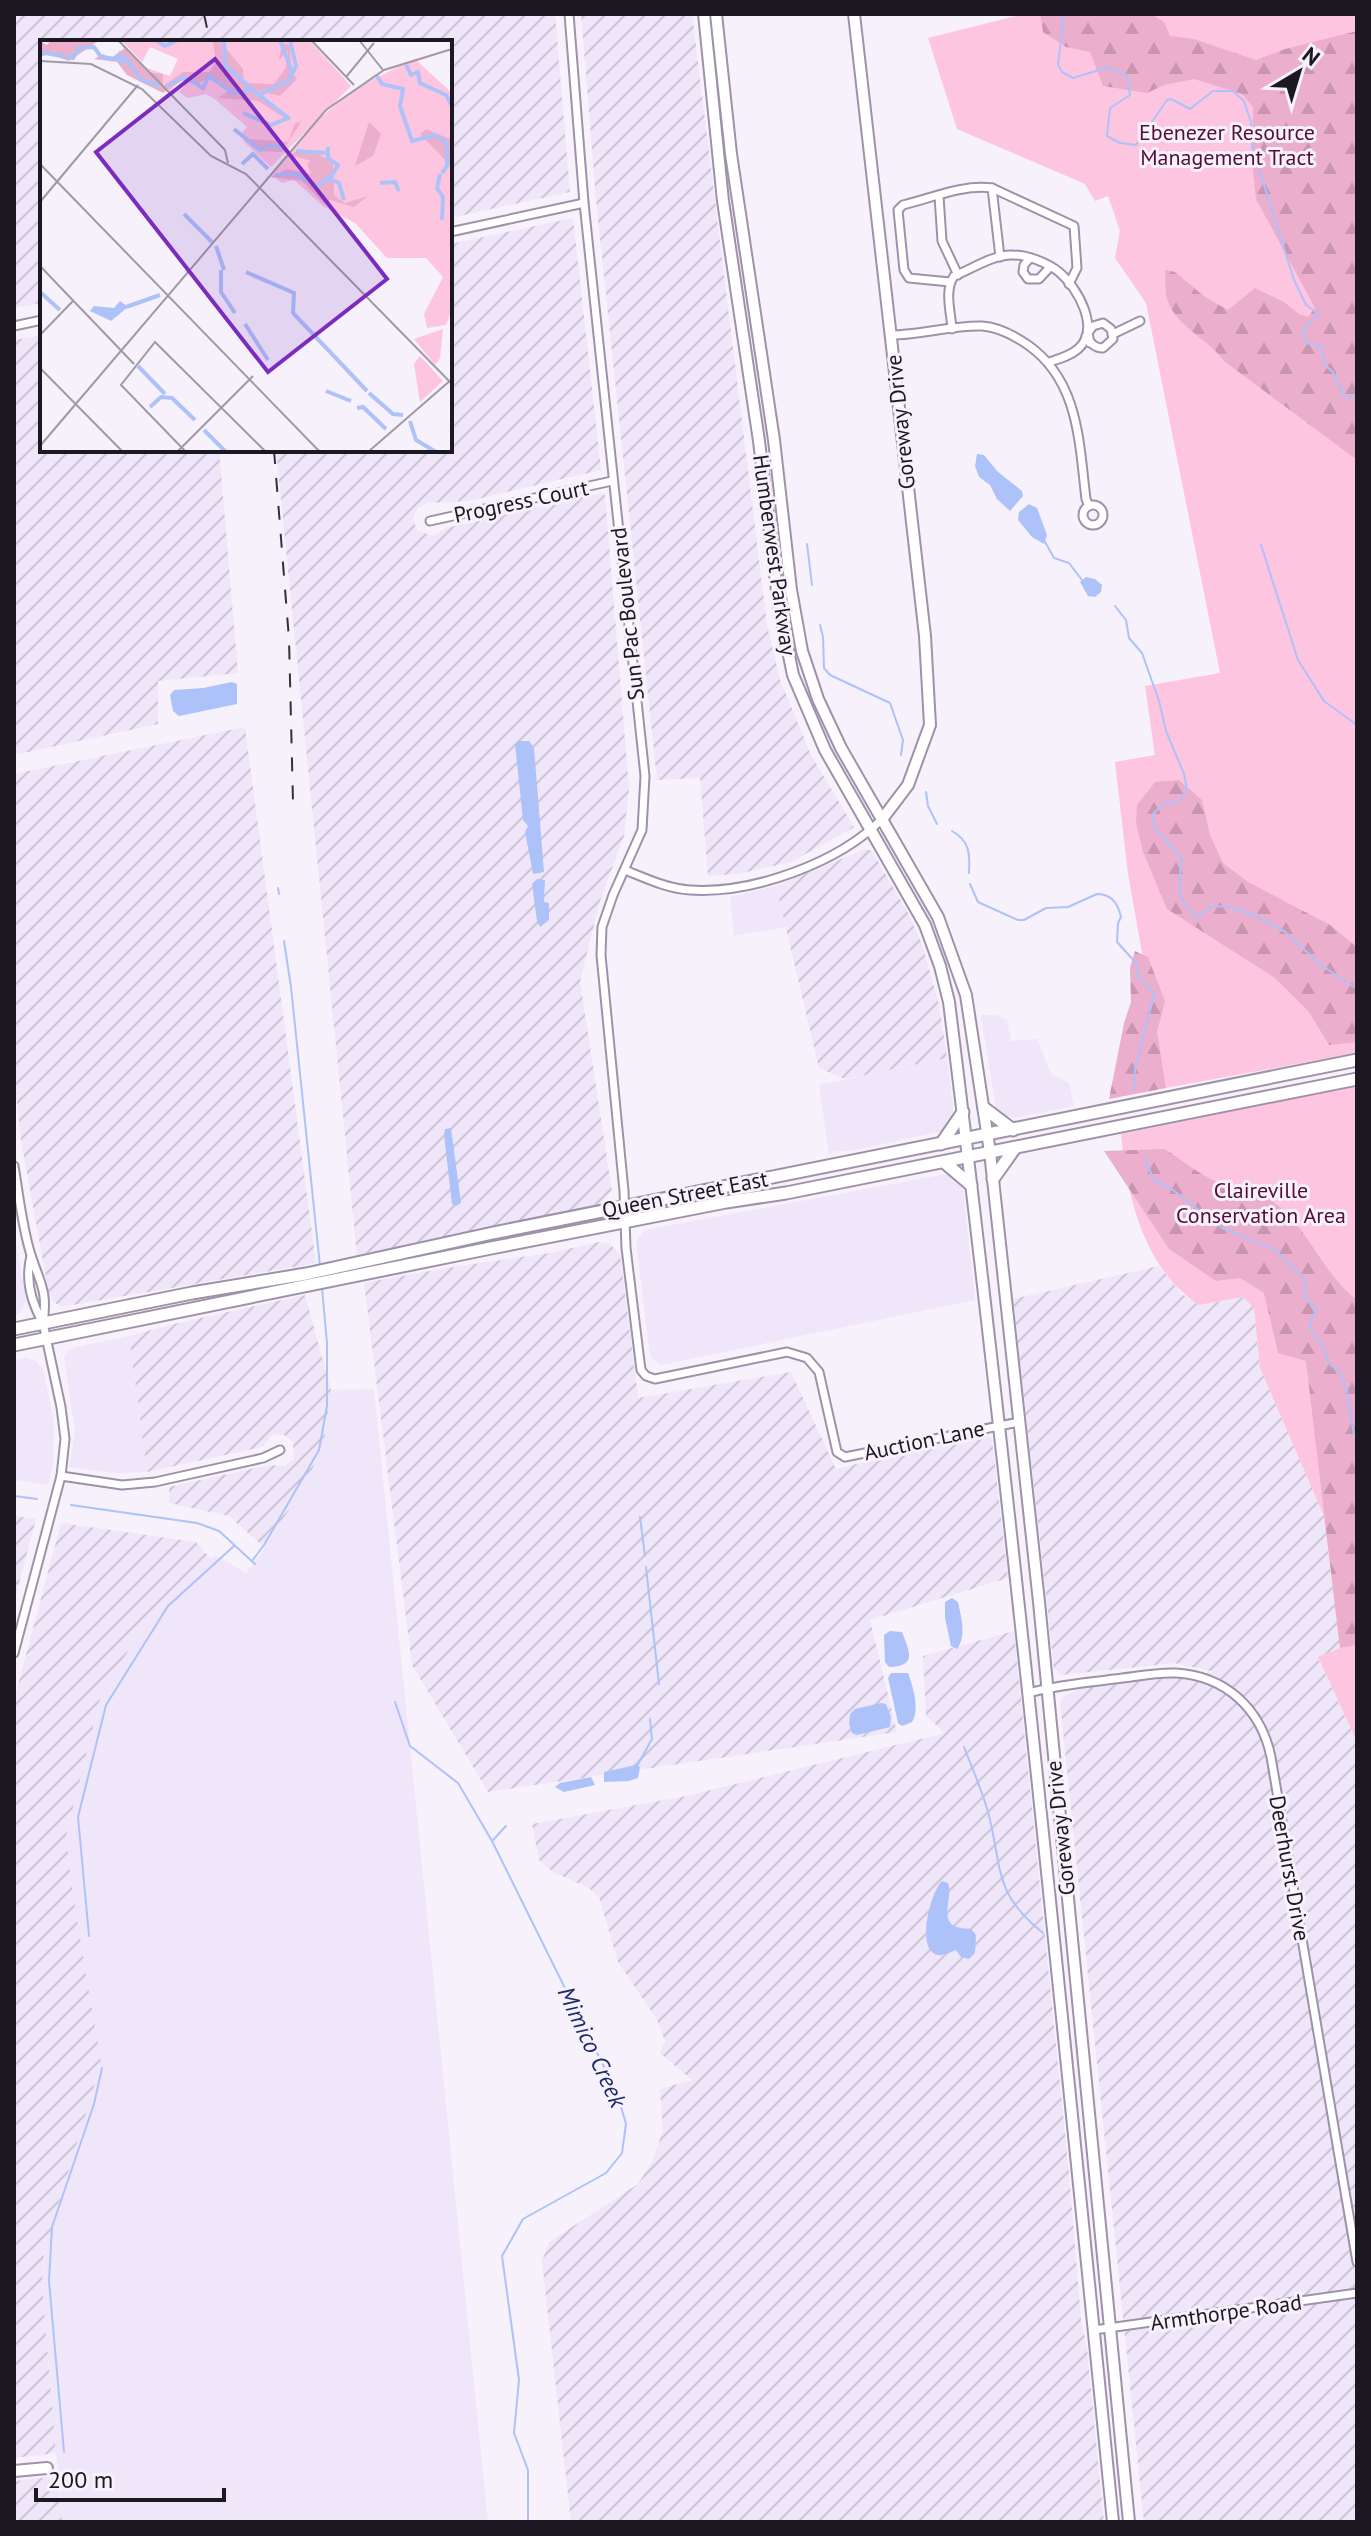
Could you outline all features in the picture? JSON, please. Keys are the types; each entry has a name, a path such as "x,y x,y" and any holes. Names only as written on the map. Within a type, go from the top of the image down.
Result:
{"main road":[{"name":"Humberwest Parkway","path":"704,14 723,201 759,441 779,607 793,675 825,750 925,925 940,966 949,1002 968,1157"},
{"name":"Humberwest Parkway","path":"716,14 731,154 774,440 796,628 818,699 841,748 938,917 960,970 988,1135"},
{"name":"Goreway Drive","path":"854,14 931,714 925,743 908,785 883,818"},
{"name":"Queen Street East","path":"363,1269 625,1206 1357,1060"},
{"name":"Queen Street East","path":"14,1345 307,1280 944,1162 1357,1079"},
{"path":"984,1108 1013,1130"},
{"path":"941,1144 963,1112"},
{"name":"Goreway Drive","path":"988,1135 1129,2522"},
{"path":"993,1179 1015,1148"},
{"name":"Goreway Drive","path":"968,1157 1028,1693 1113,2522"},
{"path":"944,1162 971,1185"},
{"name":"Queen Street East","path":"14,1329 192,1293 307,1280"},
{"path":"14,2471 47,2468"}],"street":[{"name":"Sun Pac Boulevard","path":"569,14 584,203 645,776 642,830 602,927 601,955 625,1206"},
{"path":"950,282 909,278 904,270 898,210 903,205 980,187 992,188 1074,226 1077,268 1069,284"},
{"path":"992,188 1000,257"},
{"path":"939,196 942,241 958,275"},
{"path":"452,232 584,203"},
{"path":"952,329 948,294 950,282 958,275 1000,257 1016,254 1030,258 1058,272 1069,284 1085,311 1089,333 1103,348 1111,343 1113,334 1108,325 1098,323 1089,333 1077,350 1049,362"},
{"path":"1030,258 1023,272 1028,279 1039,279 1050,267"},
{"path":"14,326 40,320"},
{"path":"1113,334 1140,321"},
{"path":"891,335 982,326 1017,338 1049,362 1064,385 1075,414 1089,506"},
{"name":"Progress Court","path":"430,521 612,481"},
{"path":"625,870 654,882 689,890 722,889 798,872 842,851 872,830 883,818"},
{"path":"14,1166 31,1256 27,1271 34,1306 43,1323 65,1436 61,1476 14,1653"},
{"name":"Auction Lane","path":"625,1206 640,1366 649,1378 787,1352 807,1358 819,1372 837,1452 845,1457 1019,1422"},
{"path":"61,1476 122,1485 155,1482 263,1458 280,1450"},
{"name":"Deerhurst Drive","path":"1028,1693 1046,1688 1175,1673 1210,1679 1225,1687 1244,1702 1259,1720 1271,1757 1357,2262"},
{"name":"Armthorpe Road","path":"1094,2330 1357,2293"}],"shaded area":[{"path":"14,14 555,14 570,192 452,218 452,40 40,40 40,303 14,308"},
{"path":"581,14 692,14 767,625 780,680 811,755 854,827 791,862 737,874 708,876 700,778 657,780 596,200"},
{"path":"573,218 601,470 469,501 427,503 417,509 413,519 417,530 432,536 446,528 601,493 605,495 629,788 624,836 600,901 580,981 612,1191 600,1204 357,1255 276,452 452,452 452,244"},
{"path":"40,335 40,452 219,452 238,673 158,681 158,724 14,755 14,340"},
{"path":"245,727 316,1263 61,1307 49,1294 21,1141 14,1075 14,774"},
{"path":"865,849 872,851 922,944 939,1005 947,1058 845,1079 819,1068 776,886"},
{"path":"776,886 786,927 734,936 730,897"},
{"path":"981,1015 997,1015 1007,1020 1011,1041 1037,1039 1051,1074 1069,1083 1074,1106 1015,1118 996,1110"},
{"path":"947,1058 953,1109 952,1119 943,1131 850,1151 834,1151 829,1155 819,1085"},
{"path":"946,1174 956,1179 963,1191 975,1300 661,1365 650,1356 636,1242 645,1230"},
{"path":"14,1231 26,1300 14,1317"},
{"path":"599,1242 610,1244 620,1254 638,1398 791,1372 836,1469 977,1435 985,1434 992,1439 1008,1578 870,1620 897,1732 488,1792 412,1665 364,1283 550,1253"},
{"path":"1159,1266 1182,1294 1199,1305 1244,1297 1251,1303 1260,1368 1324,1516 1340,1648 1318,1658 1357,1742 1357,2522 1144,2522 1060,1702 1082,1688 1215,1672 1175,1663 1061,1675 1054,1668 1013,1299"},
{"path":"305,1295 331,1390 323,1448 265,1548 229,1516 169,1503 169,1487 269,1465 285,1466 294,1459 293,1442 284,1435 273,1434 262,1447 147,1472 129,1336"},
{"path":"129,1336 147,1472 115,1473 69,1467 75,1432 64,1357 70,1349"},
{"path":"26,1358 36,1361 43,1369 54,1422 53,1464 48,1485 14,1480 14,1360"},
{"path":"374,1389 488,2522 62,2522 42,2286 74,1902 66,1836 94,1720 102,1691 149,1619 215,1555 246,1573 265,1548 323,1448 331,1390"},
{"path":"14,1516 36,1519 14,1602"},
{"path":"61,1523 196,1542 211,1559 149,1619 102,1691 66,1836 101,2063 44,2253 42,2286 56,2453 14,2458 14,1700"},
{"path":"1014,1631 1081,2320 1087,2349 1104,2522 571,2522 542,2261 549,2242 638,2184 653,2160 663,2130 660,2089 692,2080 660,2053 665,2041 657,2020 618,1962 599,1897 589,1888 553,1872 539,1860 532,1824 686,1796 945,1733 926,1716 923,1656"},
{"path":"58,2476 62,2522 14,2522 14,2481"}],"green space":[{"name":"Ebenezer Resource Management Tract","path":"1024,14 1357,14 1357,1053 1166,1088 1128,874 1115,762 1155,755 1145,686 1220,673 1146,303 1115,258 1120,231 1108,196 1095,201 1085,184 957,129 928,38"},
{"path":"1040,14 1151,14 1164,22 1170,36 1194,39 1256,60 1285,49 1357,31 1357,460 1224,361 1175,315 1166,295 1165,270 1175,272 1205,297 1228,310 1255,288 1308,317 1315,308 1256,199 1252,161 1253,107 1242,94 1194,79 1164,85 1147,93 1103,86 1090,52 1066,47 1043,32"},
{"path":"1179,780 1202,800 1210,835 1223,863 1248,882 1330,925 1357,947 1357,1042 1329,1045 1309,1012 1275,978 1167,909 1143,852 1136,823 1137,805 1155,782"},
{"path":"1135,951 1148,957 1165,1001 1157,1032 1166,1088 1109,1099 1131,1002 1130,968"},
{"name":"Claireville Conservation Area","path":"1357,1086 1357,1742 1318,1657 1340,1648 1324,1516 1260,1368 1254,1308 1243,1297 1199,1305 1164,1272 1142,1230 1134,1206 1121,1134"},
{"path":"1165,1149 1211,1179 1233,1189 1265,1196 1283,1209 1344,1289 1357,1300 1357,1645 1340,1648 1306,1361 1278,1353 1264,1293 1240,1278 1216,1281 1169,1249 1104,1151"}],"water":[{"path":"977,454 984,455 998,472 1022,491 1023,496 1010,511 997,499 990,485 979,477 975,466"},
{"path":"1029,504 1037,508 1047,535 1044,544 1032,537 1018,520 1019,512"},
{"path":"1086,577 1102,585 1101,592 1095,597 1088,596 1080,582"},
{"path":"232,682 237,684 237,704 179,716 173,711 170,695 174,690"},
{"path":"529,741 534,748 544,872 533,874 525,832 528,826 523,820 515,744"},
{"path":"537,879 545,880 544,902 549,903 549,920 540,927 532,884"},
{"path":"451,1128 461,1203 456,1206 452,1204 444,1135 445,1129"},
{"path":"952,1598 958,1602 962,1626 962,1638 957,1649 951,1646 945,1618 945,1602"},
{"path":"890,1631 902,1632 909,1657 904,1664 889,1667 885,1662 884,1635"},
{"path":"891,1673 908,1673 914,1691 914,1717 912,1722 902,1726 898,1723 888,1678"},
{"path":"886,1704 891,1717 890,1727 857,1735 852,1733 850,1714 855,1709"},
{"path":"636,1765 640,1767 638,1778 604,1782 604,1772"},
{"path":"591,1777 595,1785 564,1792 555,1787 560,1783"},
{"path":"942,1881 948,1883 947,1914 951,1924 971,1929 976,1935 975,1953 969,1959 961,1957 956,1950 938,1955 931,1951 927,1943 930,1907"}],"waterway":[{"path":"1064,14 1058,65 1062,72 1073,78 1109,67 1127,76 1130,95 1110,108 1107,136 1120,143 1136,145 1167,100 1190,109 1213,91 1233,91 1244,101 1251,122 1252,147 1294,280 1306,305 1319,314 1303,329 1306,343 1322,347 1325,365 1333,372 1344,396 1357,397"},
{"path":"1044,540 1054,558 1069,563 1082,580"},
{"path":"807,544 812,585"},
{"path":"1261,545 1298,660 1324,701 1357,725"},
{"path":"1115,606 1126,620 1129,638 1142,653 1166,731 1184,774 1187,790 1178,802 1163,804 1152,815 1155,829 1181,857 1180,890 1185,904 1197,918 1212,906 1230,907 1251,914 1284,931 1321,965 1357,989"},
{"path":"820,625 824,668 830,675 890,703 903,740 901,755"},
{"path":"926,792 928,806 937,824"},
{"path":"952,831 968,849 969,873"},
{"path":"970,884 978,902 1018,920 1046,908 1068,907 1097,894 1110,898 1116,904 1121,917 1117,942 1137,964 1138,978 1148,985 1154,995 1135,1069 1134,1090"},
{"path":"278,888 279,894"},
{"path":"284,941 320,1266"},
{"path":"1145,1157 1153,1179 1173,1190 1222,1228 1275,1250 1304,1279 1306,1287 1303,1296 1317,1309 1310,1321 1311,1329 1324,1349 1328,1363 1340,1372 1357,1439"},
{"path":"252,1561 319,1450 327,1406 327,1343 322,1288"},
{"name":"Mimico Creek","path":"14,1496 37,1499"},
{"name":"Mimico Creek","path":"71,1505 197,1523 219,1531 255,1564"},
{"path":"640,1517 645,1556"},
{"path":"89,1936 78,1817 106,1705 168,1606 234,1546"},
{"path":"646,1567 659,1684"},
{"name":"Mimico Creek","path":"395,1702 410,1746 458,1783 492,1841 617,2093 626,2124 622,2153 606,2173 523,2219 502,2256 519,2380 514,2433 528,2470 528,2522"},
{"path":"637,1766 652,1739 650,1719"},
{"path":"964,1747 986,1804 1007,1891 1015,1905 1043,1933"},
{"path":"493,1840 506,1826"},
{"path":"64,2452 49,2281 52,2227 94,2104 102,2068"}],"railway":[{"path":"204,14 210,40"},
{"path":"274,452 289,639 293,802"}]}
